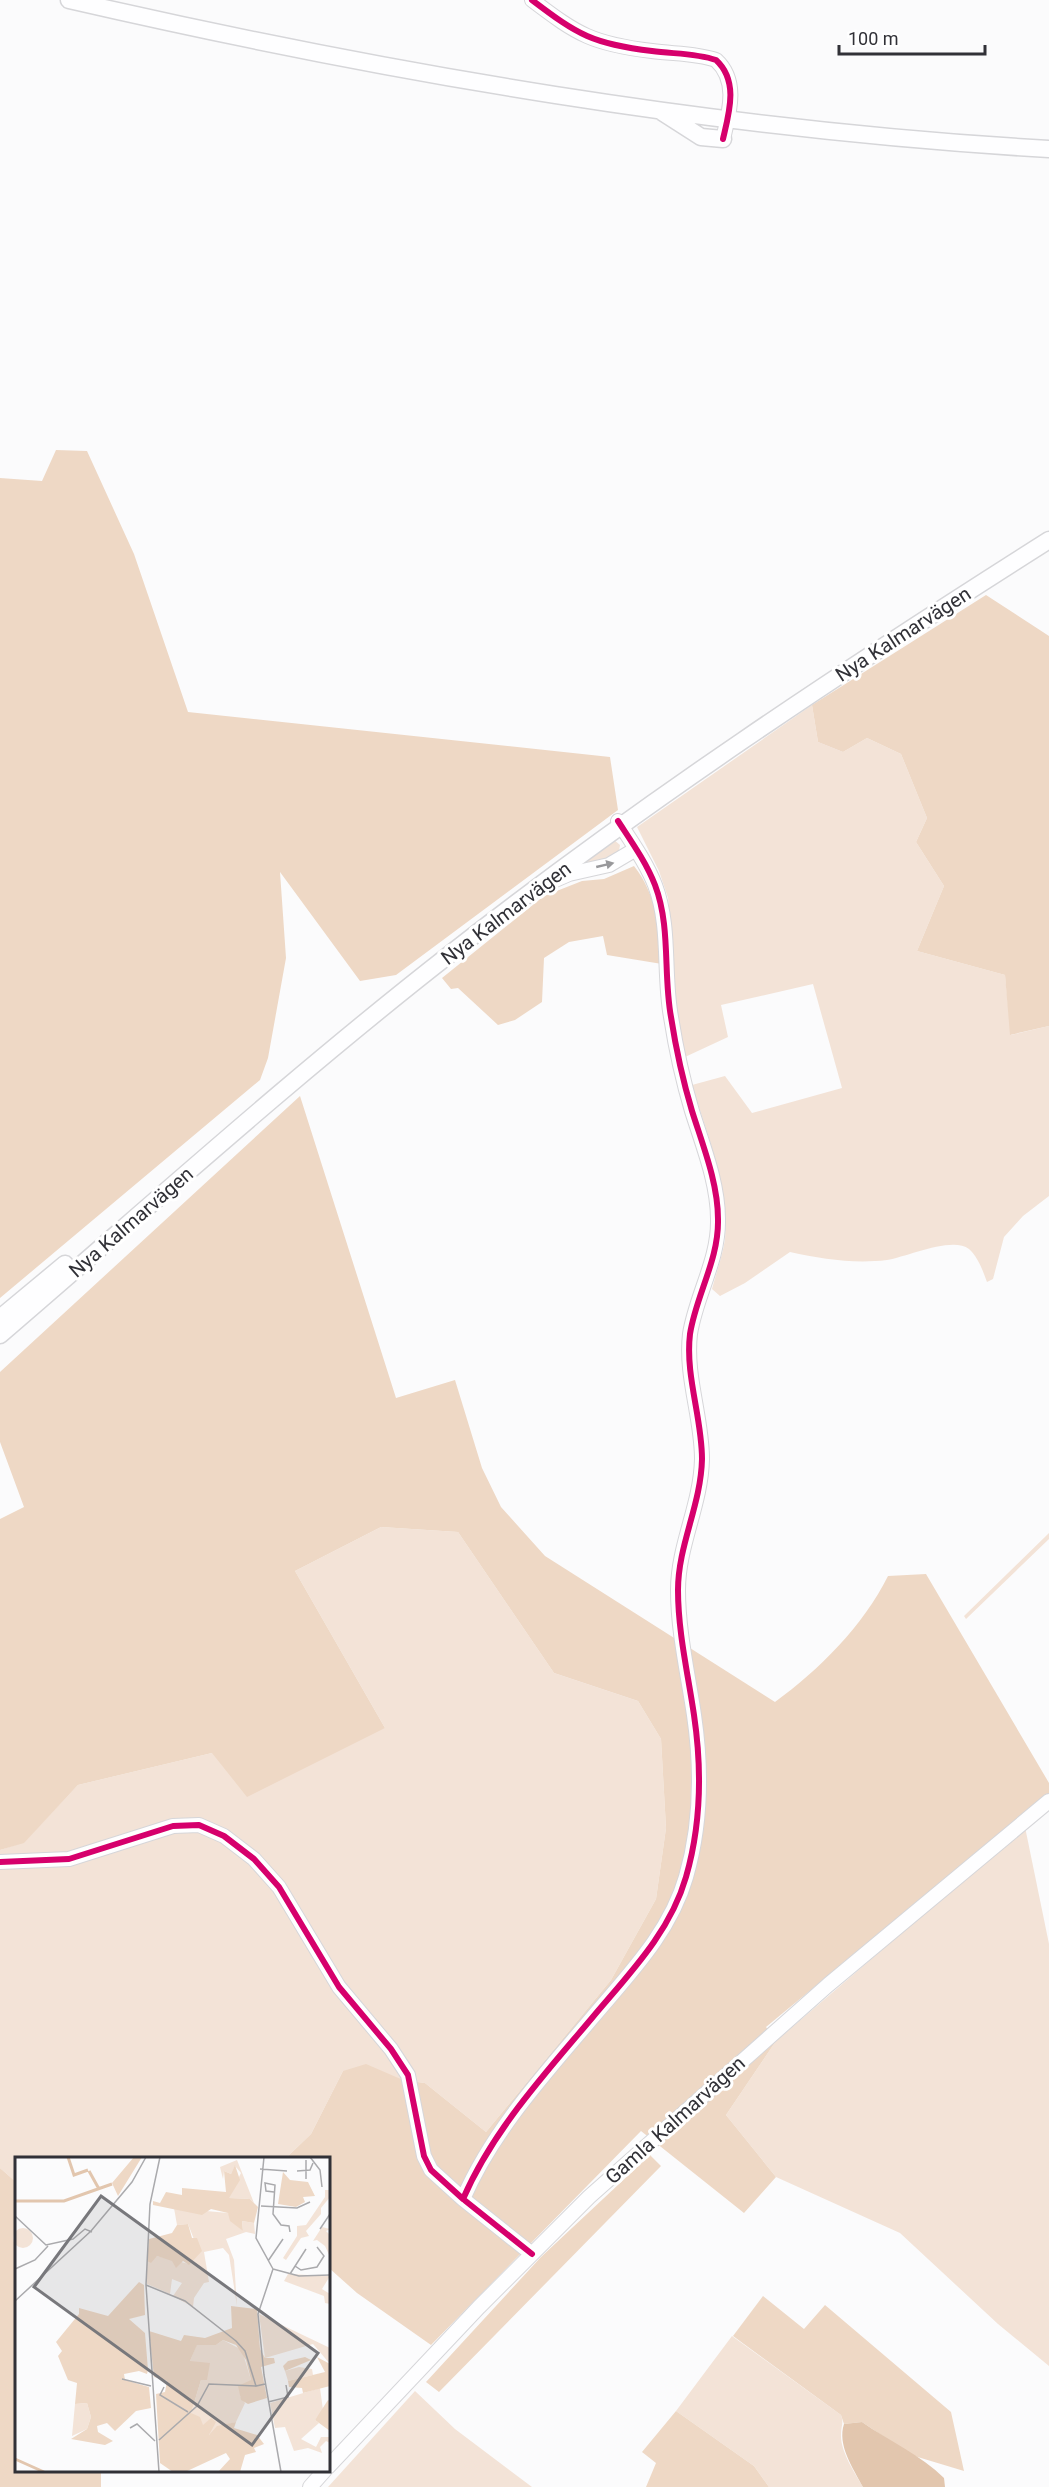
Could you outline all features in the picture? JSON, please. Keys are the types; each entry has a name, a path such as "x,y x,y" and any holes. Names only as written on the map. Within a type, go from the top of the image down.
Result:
{"main road":[{"path":"69,0 340,58 496,86 659,110 1049,139"},
{"path":"113,0 342,48 495,76 729,114 893,136 1049,149"},
{"path":"659,110 701,137 723,139"},
{"name":"Nya Kalmarvägen","path":"0,1318 446,948 799,694 1049,532"},
{"name":"Nya Kalmarvägen","path":"0,1335 272,1100 450,954 620,824 812,693 1049,540"}],"street":[{"path":"532,0 574,32 591,39 616,46 716,60 729,80 729,114 723,139"},
{"path":"463,2199 494,2139 593,2016 635,1971 665,1923 685,1880 696,1829 699,1758 680,1623 678,1579 683,1548 698,1493 702,1460 689,1362 690,1338 716,1247 718,1219 713,1182 675,1046 669,1005 663,916 656,887 620,824"},
{"path":"533,892 569,874 609,865 636,849"},
{"name":"Gamla Kalmarvägen","path":"330,2465 589,2197 708,2089 1019,1823 1049,1801"},
{"path":"0,1862 69,1859 173,1826 199,1825 224,1836 254,1859 279,1887 339,1987 391,2049 408,2075 424,2156 431,2170 463,2199 532,2254"},
{"path":"310,2487 323,2472"}],"shaded area":[{"path":"56,450 87,451 134,554 188,712 610,757 618,810 396,975 360,981 280,872 286,958 268,1058 260,1080 0,1298 0,478 42,481"},
{"path":"986,595 1049,636 1049,1026 1010,1035 1005,975 917,951 944,886 916,842 927,818 901,754 867,738 843,752 818,742 812,705"},
{"path":"812,705 818,742 843,752 867,738 901,754 927,818 916,842 944,886 917,951 1005,975 1011,1035 1049,1026 1049,1196 1023,1216 1004,1237 993,1279 987,1282 972,1252 961,1246 952,1245 875,1261 838,1260 790,1252 745,1283 720,1296 712,1289 725,1239 724,1200 716,1161 692,1085 725,1076 752,1113 842,1088 813,984 721,1005 728,1037 685,1057 672,978 672,933 668,898 659,871 637,827"},
{"path":"613,839 620,845 614,857 601,863 571,868"},
{"path":"634,866 648,889 656,913 662,964 607,955 603,936 569,942 544,958 542,1002 515,1020 498,1025 458,988 451,989 442,978 544,896 582,881 604,879"},
{"path":"300,1096 396,1398 455,1380 482,1468 501,1507 545,1556 775,1702 808,1676 839,1646 866,1612 888,1576 926,1574 1049,1783 1049,1793 766,2027 776,2041 726,2115 776,2177 744,2213 641,2131 431,2345 357,2293 330,2269 330,2157 287,2157 311,2134 343,2071 366,2064 403,2080 425,2083 486,2132 611,1980 656,1899 666,1828 661,1739 638,1701 554,1673 458,1532 381,1527 295,1571 385,1728 247,1797 212,1753 78,1785 24,1843 0,1850 0,1519 24,1507 0,1442 0,1372"},
{"path":"381,1527 458,1532 554,1673 638,1701 661,1739 666,1828 656,1899 611,1980 486,2132 425,2083 343,2071 311,2134 287,2157 15,2157 15,2181 0,2168 0,1850 24,1842 78,1785 212,1753 385,1728 295,1571"},
{"path":"1049,1533 1049,1539 966,1619 964,1616"},
{"path":"1025,1827 1049,1944 1049,2366 998,2324 900,2233 776,2177 726,2115 776,2041"},
{"path":"650,2155 661,2166 439,2392 426,2382 541,2257"},
{"path":"0,2168 15,2181 15,2472 101,2472 101,2487 0,2487"},
{"path":"763,2296 804,2329 825,2305 951,2412 964,2471 911,2455 862,2422 844,2424 841,2415 733,2336"},
{"path":"732,2336 841,2415 841,2441 849,2462 863,2487 769,2487 754,2466 676,2411"},
{"path":"415,2391 455,2429 532,2487 328,2487"},
{"path":"676,2411 754,2466 769,2487 646,2487 656,2463 642,2452"},
{"path":"862,2422 935,2470 944,2478 945,2487 863,2487 847,2456 842,2432 844,2424"}],"cycle path":[{"path":"532,0 575,30 600,41 716,60 723,68 730,87 729,108 723,139"},
{"path":"532,2254 463,2199 504,2126 647,1952 670,1917 679,1897 691,1857 699,1797 697,1735 681,1637 678,1590 682,1557 698,1493 702,1459 690,1365 690,1334 715,1249 717,1205 713,1178 689,1100 675,1041 660,901 647,868 618,821"},
{"path":"0,1862 69,1859 173,1826 199,1825 224,1836 254,1859 279,1887 339,1987 391,2049 408,2075 424,2156 431,2170 463,2199"}]}
